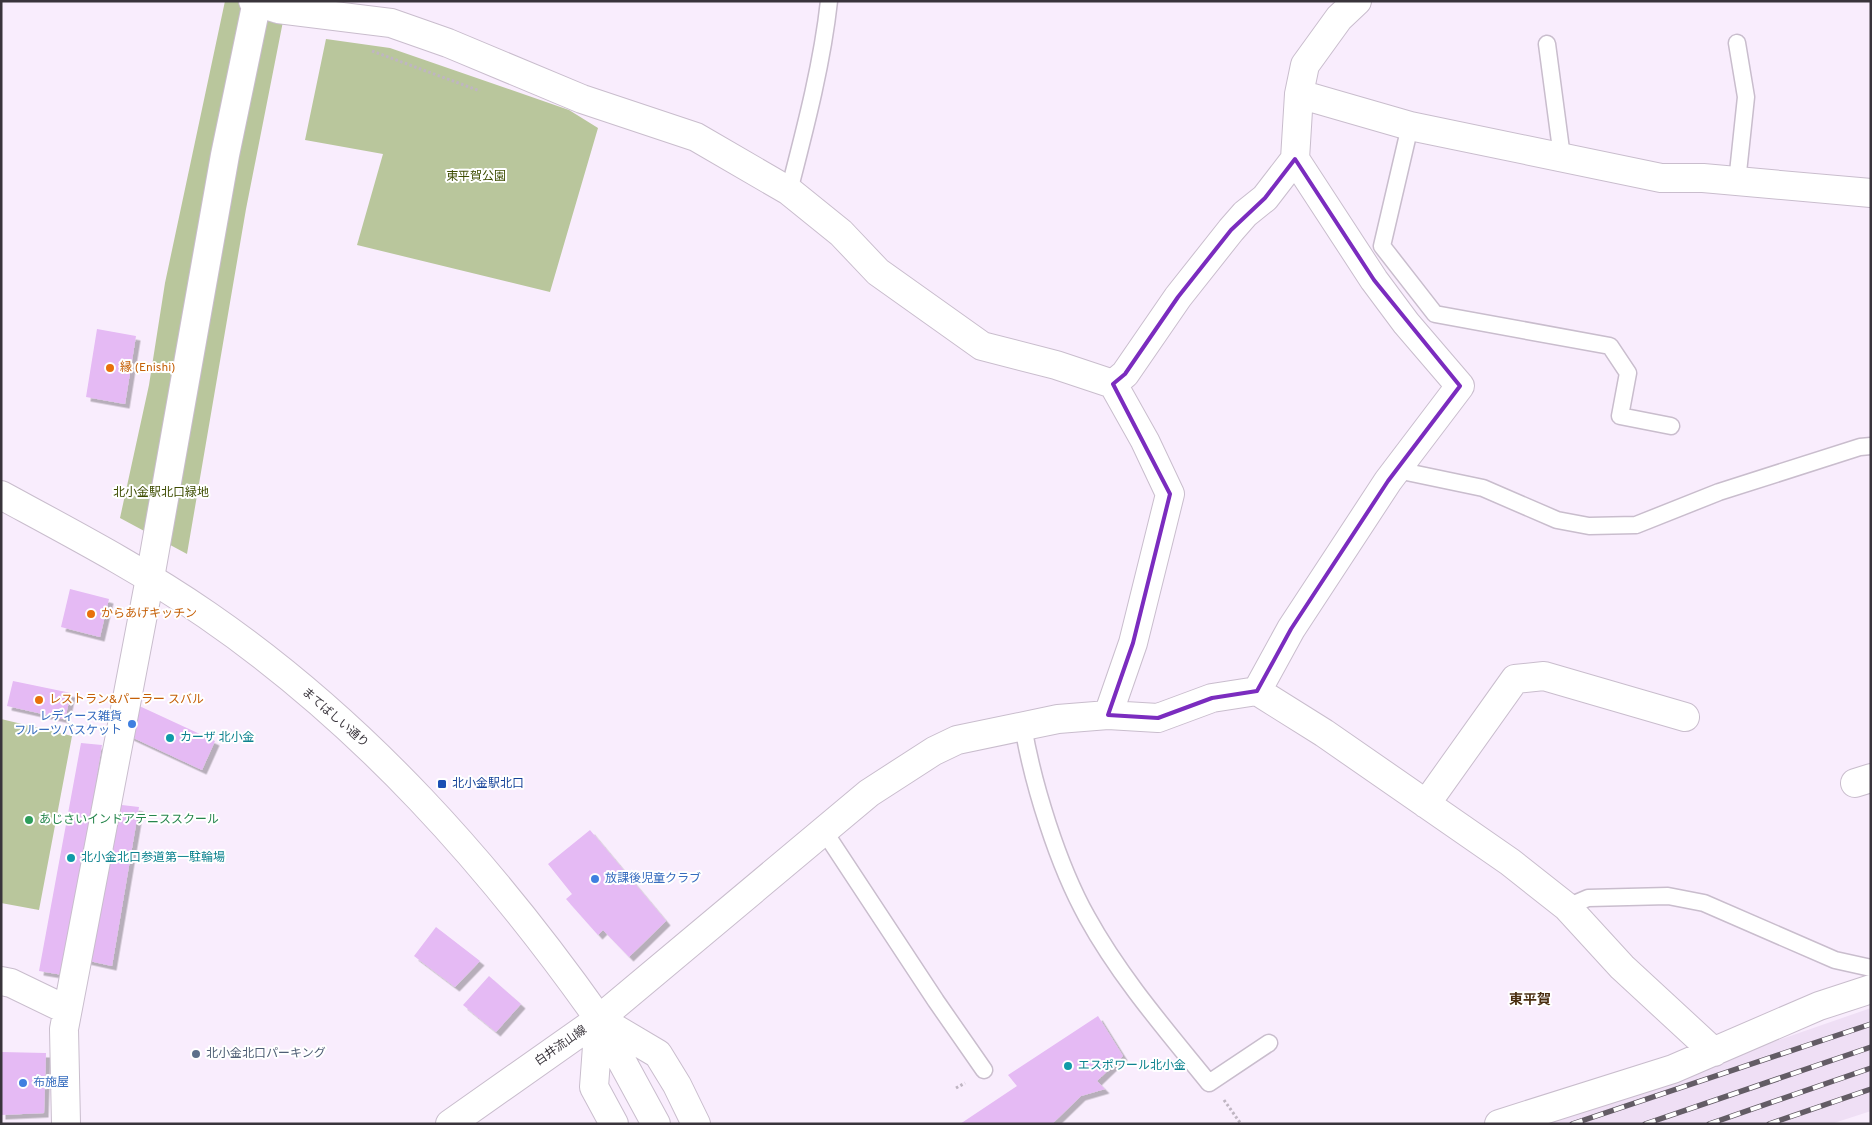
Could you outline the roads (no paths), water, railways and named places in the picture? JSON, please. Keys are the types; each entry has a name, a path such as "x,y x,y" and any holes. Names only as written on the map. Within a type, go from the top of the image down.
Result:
{"street":[{"path":"1113,384 1125,374 1178,297 1225,238 1245,214 1265,198 1295,159 1300,94 1305,65 1339,18 1357,1"},
{"path":"66,1124 64,1029 150,578 224,156 255,2 391,23 619,112 696,137 789,191 841,233 878,272 982,346 1056,365 1113,384 1146,441 1170,494 1133,643 1108,715"},
{"path":"1300,94 1410,126 1661,178 1703,178 1871,193"},
{"path":"1257,691 1290,629 1419,437 1460,386 1406,323 1374,280 1295,159"},
{"name":"まてばしい通り","path":"1,495 150,578 208,615 278,668 384,760 437,815 498,885 558,960 599,1020"},
{"path":"1426,804 1515,679 1544,676 1684,717"},
{"path":"614,1124 594,1087 599,1020 869,793 934,751 957,740 1058,719 1108,715 1158,718 1212,698 1257,691 1324,733 1510,862 1567,907 1622,967 1714,1052"},
{"path":"1,981 11,983 68,1010"},
{"path":"1499,1124 1673,1069 1819,1006 1871,989"},
{"path":"599,1020 658,1054 677,1085 696,1124"},
{"name":"白井流山線","path":"450,1124 599,1020 656,1124"}],"lane":[{"path":"789,191 806,124 829,1"},
{"path":"1736,43 1746,97 1738,182"},
{"path":"1547,44 1562,157"},
{"path":"1410,126 1382,246 1435,314 1610,346 1628,373 1620,416 1671,426"},
{"path":"1397,470 1483,488 1557,520 1588,526 1636,525 1719,492 1860,447 1871,446"},
{"path":"1023,726 1030,763 1053,835 1062,862 1086,916 1106,950 1165,1028 1209,1083 1269,1043"},
{"path":"824,831 936,1001 984,1070"},
{"path":"1567,907 1588,898 1668,896 1704,903 1835,960 1871,968"}],"railway":[{"path":"1572,1124 1871,1024"},
{"path":"1645,1124 1871,1047"},
{"path":"1709,1124 1871,1068"},
{"path":"1769,1124 1871,1089"}],"place":[{"name":"縁 (Enishi)","path":"110,368"},
{"name":"からあげキッチン","path":"91,614"},
{"name":"レストラン&パーラー スバル","path":"39,700"},
{"name":"レディース雑貨 フルーツバスケット","path":"132,724"},
{"name":"カーザ 北小金","path":"170,738"},
{"name":"北小金駅北口","path":"442,784"},
{"name":"あじさいインドアテニススクール","path":"29,820"},
{"name":"北小金北口参道第一駐輪場","path":"71,858"},
{"name":"放課後児童クラブ","path":"595,879"},
{"name":"北小金北口パーキング","path":"196,1054"},
{"name":"エスポワール北小金","path":"1068,1066"},
{"name":"布施屋","path":"23,1083"}],"district":[{"name":"東平賀","path":"1530,1000"}],"park label":[{"name":"東平賀公園","path":"476,177"},
{"name":"北小金駅北口緑地","path":"161,493"}]}
